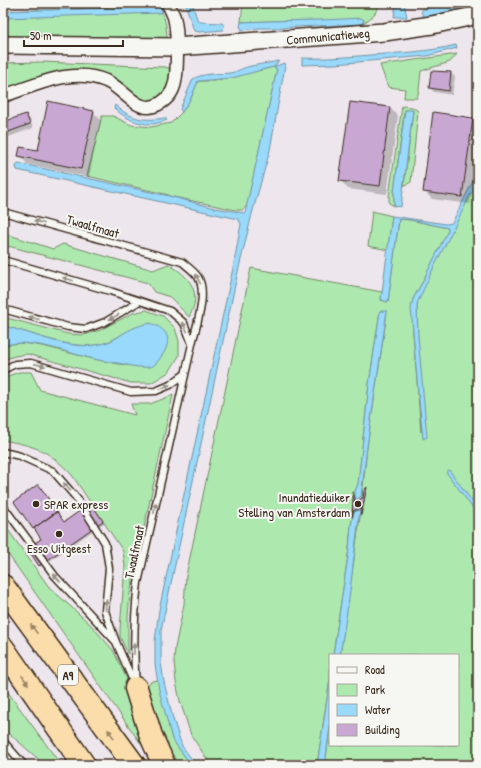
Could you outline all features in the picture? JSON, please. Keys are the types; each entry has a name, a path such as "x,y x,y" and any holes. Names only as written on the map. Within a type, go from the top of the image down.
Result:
{"highway":[{"name":"A9","path":"3,586 134,765"},
{"path":"3,648 84,765"},
{"path":"136,688 151,736 164,765"}],"street":[{"path":"3,96 54,79 74,76 90,76 106,80 141,106 150,107 159,104 169,96 174,87 176,73 174,17 167,3"},
{"name":"Communicatieweg","path":"3,45 176,48 384,32 432,25 478,15"}],"lane":[{"name":"Twaalfmaat","path":"3,212 182,262 192,269 199,279 202,292 200,306 138,583 134,616 136,688"},
{"path":"3,260 110,291 170,311 184,323 192,344"},
{"path":"3,309 68,327 86,329 105,322 140,301"},
{"path":"3,370 15,364 31,363 131,392 156,391 170,385 185,374"},
{"name":"Twaalfmaat","path":"3,452 20,456 53,471 79,501 105,543 109,568 105,611 116,642 136,688"},
{"name":"Twaalfmaat","path":"3,506 55,576 116,642"},
{"path":"3,741 24,765"}],"green space":[{"path":"123,3 155,3 161,7 166,25 167,38 163,43 3,39 3,11 98,8"},
{"path":"243,3 379,3 377,10 373,15 362,24 364,20 241,22"},
{"path":"457,54 450,62 421,71 417,98 404,98 405,89 388,87 380,65"},
{"path":"42,62 165,67 169,68 171,77 170,84 168,89 160,97 156,100 150,101 138,98 131,94 109,76 3,90 3,63"},
{"path":"273,67 277,69 247,206 242,210 169,196 87,176 102,116 113,116 131,125 151,127 171,123 182,112 191,98 198,81 214,81"},
{"path":"402,106 412,107 418,111 411,182 404,186 413,111 405,110 394,192 394,206 389,203 389,196"},
{"path":"478,177 478,512 447,472 478,515 478,765 325,765 329,735 329,746 459,746 459,654 340,654 360,517 367,447 387,312 380,311 369,384 358,485 355,491 349,549 333,654 329,654 329,686 317,765 211,765 191,735 180,701 174,661 175,648 184,604 186,576 251,268 382,292 381,300 388,302 399,219 448,228 449,230 413,299 413,332 421,432 417,299"},
{"path":"372,211 392,216 388,250 368,246"},
{"path":"3,233 53,249 63,244 153,270 168,264 183,274 192,286 195,300 193,308 189,317 170,297 154,292 148,283 8,246 3,249"},
{"path":"146,310 163,316 175,328 179,341 179,356 169,372 151,383 131,383 27,354 3,360 3,346 19,343 45,347 97,360 143,366 126,332 112,340 98,345 84,346 56,341 3,326 3,317 68,334 84,335 100,330 133,313"},
{"path":"19,372 31,372 40,390 135,415 131,404 150,404 173,395 130,594 128,616 128,654 120,637 125,566 123,551 72,475 61,464 48,454 38,449 3,440 3,380 8,376"},
{"path":"3,523 49,587 90,624 113,650 135,696 153,761 3,547"},
{"path":"159,680 172,739 191,765 170,765 142,690 152,681"},
{"path":"3,686 61,765 45,765 3,728"}],"water":[{"path":"185,3 192,3 197,19 200,22 222,23 224,26 223,30 200,32 194,31"},
{"path":"396,3 404,3 407,17 394,17"},
{"path":"452,3 478,3 478,5 424,17 421,12 423,9"},
{"path":"162,8 161,13 3,18 3,11"},
{"path":"361,18 364,20 362,24 242,30 240,26 241,22"},
{"path":"456,45 457,48 427,56 335,64 302,65 302,58 336,58 403,53"},
{"path":"279,61 274,67 284,63 285,66 270,150 237,276 161,630 161,663 164,682 173,719 182,746 196,765 191,765 172,739 159,690 155,664 155,641 159,610 233,268 241,224 238,219 17,170 16,166 18,163 169,196 215,208 245,213 277,69 273,67 232,78 198,81 191,98 182,112 180,109 193,79 197,77 230,73 248,67"},
{"path":"115,105 127,114 138,118 165,118 167,120 153,124 139,123 120,113 114,108"},
{"path":"405,110 413,110 401,207 394,206 394,192"},
{"path":"478,171 478,180 417,304 418,336 427,437 423,439 411,308 413,299 448,228 399,219 388,302 381,300 392,216 446,224 452,223"},
{"path":"380,311 387,311 361,497 355,500 369,384"},
{"path":"150,323 156,325 164,331 167,335 168,343 156,364 150,367 138,367 98,360 35,344 23,343 3,346 3,326 55,341 82,346 108,342 133,328"},
{"path":"449,470 478,509 478,515 446,472"},
{"path":"360,509 349,599 340,654 333,654 349,549 351,525 354,512"},
{"path":"329,686 329,735 325,765 317,765"}],"building":[{"path":"431,71 451,72 449,91 429,88"},
{"path":"48,101 94,111 81,169 18,156 20,147 38,150"},
{"path":"350,102 390,107 380,186 339,181"},
{"path":"433,112 473,118 462,197 423,192"},
{"path":"26,114 30,124 3,134 3,122"},
{"path":"39,485 57,511 33,529 14,502"},
{"path":"367,487 361,515 361,507 353,511 352,517 352,492 355,498 354,502 363,498 364,491"},
{"path":"91,503 103,521 39,566 27,548 41,539 34,528 57,512 64,522"}],"place":[{"name":"SPAR express","path":"36,504"},
{"name":"Inundatieduiker Stelling van Amsterdam","path":"358,504"},
{"name":"Esso Uitgeest","path":"59,534"}]}
